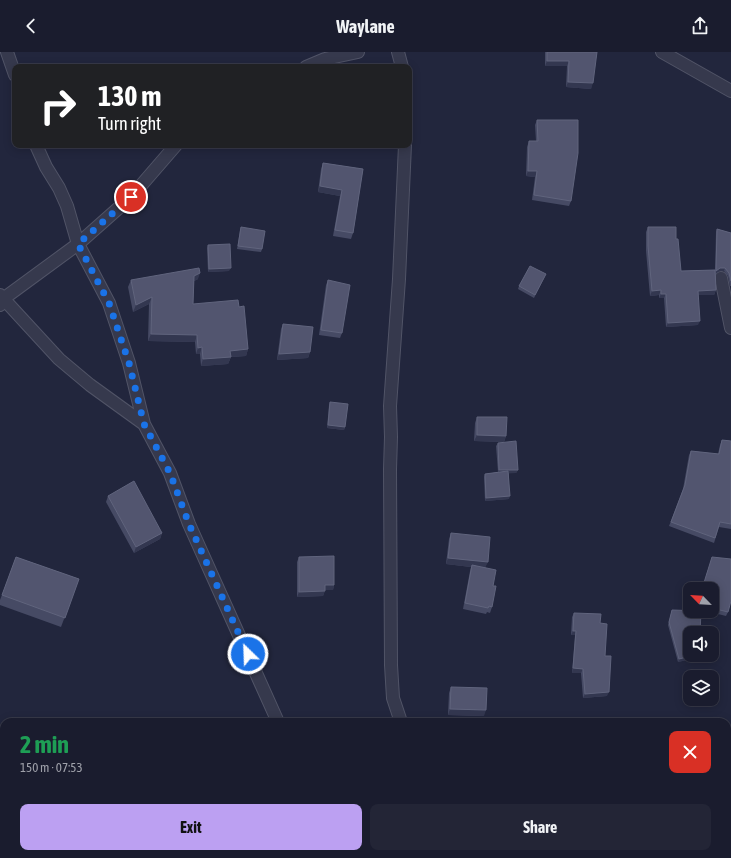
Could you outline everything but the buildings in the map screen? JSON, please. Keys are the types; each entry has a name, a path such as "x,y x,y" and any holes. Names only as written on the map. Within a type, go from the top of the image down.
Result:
{"street":[{"path":"7,52 12,66"},
{"path":"313,64 325,59 358,52"},
{"path":"398,52 401,64"},
{"path":"662,52 731,91"},
{"path":"37,148 43,162 59,188 67,206 78,244 109,303 129,363 144,424 170,473 189,524 276,718"},
{"path":"144,424 90,385 58,359 1,300 78,244 131,197 173,148"},
{"path":"399,718 393,698 391,665 390,406 399,279 405,148"},
{"path":"721,278 731,328"}],"route":[{"path":"131,197 78,244 109,303 129,363 144,424 170,473 189,524 248,654"}]}
